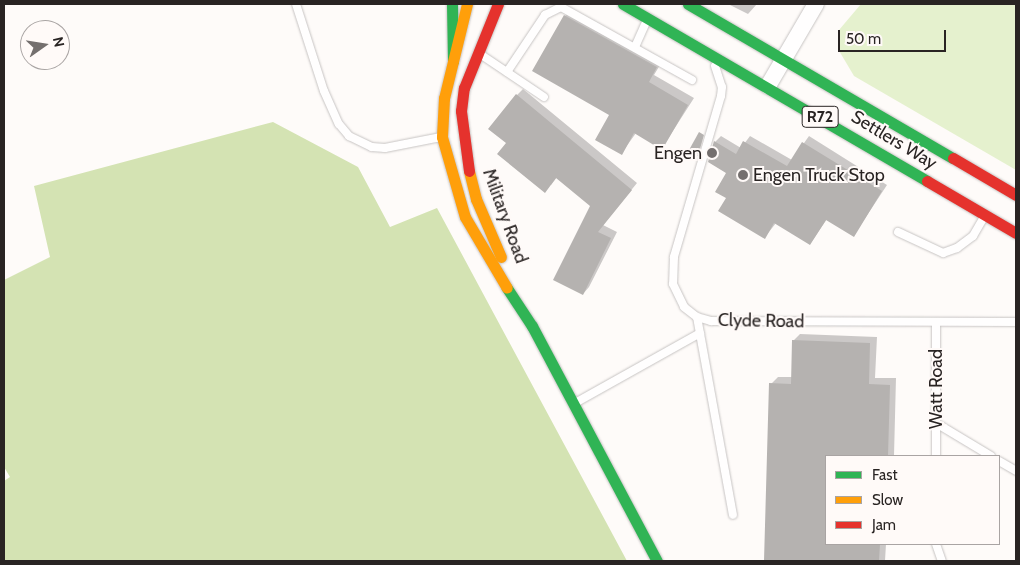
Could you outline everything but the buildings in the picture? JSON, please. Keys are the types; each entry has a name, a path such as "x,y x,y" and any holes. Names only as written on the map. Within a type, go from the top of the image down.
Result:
{"street":[{"path":"452,4 453,61"},
{"name":"Military Road","path":"467,4 444,98 452,134 476,199 505,266 513,297"},
{"name":"Military Road","path":"498,4 464,88 452,134 454,186 465,217 496,274 513,297 658,561"},
{"name":"Settlers Way","path":"623,4 768,86 1016,233"},
{"name":"Settlers Way","path":"688,4 784,58 1016,195"},
{"path":"768,86 816,4"}],"lane":[{"path":"296,4 324,91 339,124 350,136 372,147 385,148 452,134"},
{"path":"507,72 545,15 561,7 692,80"},
{"path":"635,47 648,18"},
{"path":"477,52 544,97"},
{"name":"Clyde Road","path":"710,54 720,79 720,96 674,257 673,284 684,307 697,317 734,322 1016,322"},
{"path":"898,232 943,253 957,248 973,236 986,215"},
{"path":"697,317 733,515"},
{"name":"Watt Road","path":"936,322 936,455"},
{"path":"573,404 700,333"},
{"path":"936,423 989,455"},
{"path":"1000,462 1016,471"},
{"path":"936,545 941,561"}],"green space":[{"path":"861,4 1016,4 1016,170 854,76 838,49 839,30"},
{"path":"273,122 358,167 390,227 437,208 627,561 4,561 4,481 10,477 4,467 4,280 50,257 34,186"}],"traffic: fast":[{"path":"452,4 453,61"},
{"path":"623,4 927,181"},
{"path":"688,4 953,158"},
{"path":"507,288 532,326 657,561"}],"traffic: slow":[{"path":"467,4 444,98 442,137 465,217 507,288"},
{"path":"469,171 476,199 501,257"}],"traffic: jam":[{"path":"469,171 461,111 464,88 498,4"},
{"path":"953,158 1016,195"},
{"path":"927,181 1016,233"}],"place":[{"name":"Engen","path":"712,153"},
{"name":"Engen Truck Stop","path":"743,175"}]}
